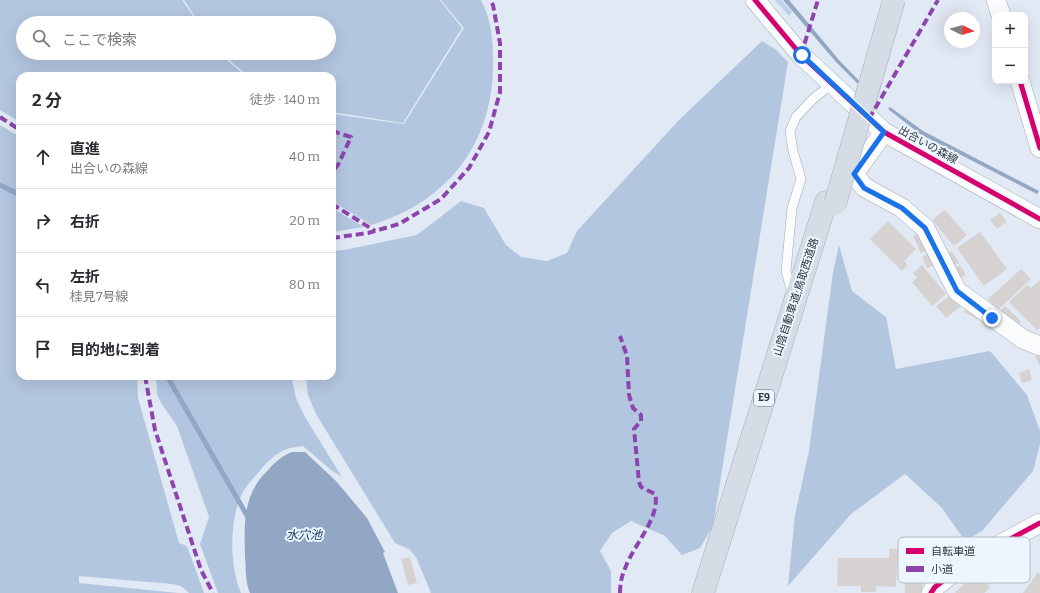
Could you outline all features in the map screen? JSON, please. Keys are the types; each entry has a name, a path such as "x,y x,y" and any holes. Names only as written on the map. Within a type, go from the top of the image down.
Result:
{"highway":[{"name":"山陰自動車道;鳥取西道路","path":"714,593 830,203 887,0"},
{"name":"山陰自動車道;鳥取西道路","path":"702,593 794,302 830,203 894,0"}],"street":[{"name":"出合いの森線","path":"754,0 802,55 884,132 1040,219"},
{"path":"996,0 1000,12"},
{"path":"1021,84 1040,148"},
{"path":"884,132 854,174 864,188 902,208 925,228 957,291 1023,339 1040,346"},
{"path":"1014,537 1040,523"},
{"path":"930,593 940,583"}],"lane":[{"path":"794,302 786,271 792,208 801,180 792,151 790,131 796,117 814,98 832,84"}],"shaded area":[{"path":"0,0 182,0 193,16 16,16 16,60 227,60 241,72 16,72 16,120 0,110"},
{"path":"184,0 440,0 462,28 403,123 336,113 336,72 243,72 229,60 336,60 336,16 194,16"},
{"path":"441,0 481,0 491,29 493,44 492,89 486,116 476,141 462,164 444,184 423,201 399,215 371,225 336,203 336,115 404,124 464,28"},
{"path":"775,0 781,0 792,12 789,16"},
{"path":"762,41 775,49 788,62 713,526 700,548 682,555 665,536 631,521 612,533 600,551 611,571 611,593 431,593 416,557 409,549 395,543 316,414 308,395 306,380 336,380 336,251 417,235 461,201 484,208 506,245 521,257 547,261 567,253 577,231 679,120"},
{"path":"0,125 16,135 16,380 137,380 138,398 179,543 187,546 204,593 189,593 181,586 172,584 79,576 79,583 178,593 0,593"},
{"path":"336,210 364,227 336,231"},
{"path":"839,245 852,291 886,317 896,369 990,351 1027,395 1040,431 1040,444 1033,471 982,531 972,537 962,537 942,508 905,474 851,514 788,586 795,515 809,451 833,272"},
{"path":"156,380 292,380 296,398 305,417 342,477 331,470 303,446 290,448 280,452 262,468 243,492 235,515 232,542 234,569 241,593 218,593 200,544 209,517 177,426 161,403 157,394"}],"water":[{"path":"783,0 789,0 839,60 869,91 867,93 836,62"},
{"path":"890,107 923,131 1039,191 1037,194 920,134 888,109"},
{"name":"水穴池","path":"292,452 305,452 336,481 367,518 385,552 383,553 398,593 250,593 246,580 245,544 245,521 249,499 260,479 268,470 279,459"}],"building":[{"path":"945,210 967,235 954,246 932,220"},
{"path":"1000,213 1007,222 997,229 990,220"},
{"path":"888,221 916,249 904,261 908,265 902,271 870,239"},
{"path":"921,232 929,249 921,253 913,236"},
{"path":"980,232 1007,269 984,286 957,248"},
{"path":"952,251 959,263 950,268 943,256"},
{"path":"929,253 935,265 927,268 922,257"},
{"path":"922,265 946,294 932,306 912,282 917,278 913,273"},
{"path":"960,265 966,275 956,281 950,270"},
{"path":"1021,269 1031,279 998,310 988,299"},
{"path":"1040,280 1040,328 1037,330 1009,302 1027,285 1031,288"},
{"path":"952,294 961,306 946,318 936,306"},
{"path":"1005,306 1021,321 1016,327 1000,311"},
{"path":"967,307 983,316 980,321 964,312"},
{"path":"1040,354 1040,366 1035,357"},
{"path":"1029,369 1032,380 1022,383 1019,373"},
{"path":"889,549 898,549 896,587 876,586 876,592 861,592 861,586 837,586 838,558 889,558"},
{"path":"410,557 417,583 408,585 401,559"},
{"path":"1038,572 1040,574 1040,593 1023,593"},
{"path":"904,583 922,583 923,593 905,593"},
{"path":"966,583 986,583 990,588 984,593 955,592"}],"waterway":[{"path":"0,185 16,193"},
{"path":"169,380 249,519"}],"marked path":[{"path":"336,237 368,233 399,224 441,199 469,168 489,132 500,92 500,43 493,5 490,0"},
{"path":"801,55 818,0"},
{"path":"869,119 938,0"},
{"path":"0,117 16,127"},
{"path":"336,132 351,137 336,167"},
{"path":"336,207 375,231"},
{"path":"620,336 627,356 629,395 633,408 641,415 641,421 634,429 639,482 641,487 655,494 656,503 651,521 630,558 622,576 620,593"},
{"path":"146,380 155,430 201,570 213,593"}],"cycle path":[{"path":"755,0 801,55 884,132 1040,219"},
{"path":"1021,84 1040,148"},
{"path":"1014,537 1040,523"},
{"path":"931,593 940,583"}],"route":[{"path":"802,55 884,132 854,174 864,188 902,208 925,228 957,291 992,318"}]}
